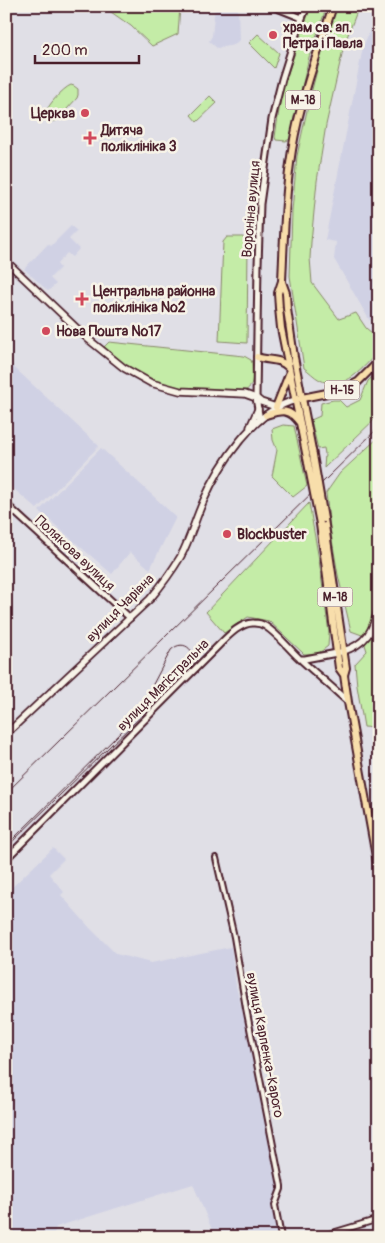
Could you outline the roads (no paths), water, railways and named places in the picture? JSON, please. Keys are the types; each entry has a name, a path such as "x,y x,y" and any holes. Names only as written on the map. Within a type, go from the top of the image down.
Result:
{"main road":[{"name":"М-18","path":"310,456 300,423 299,399 289,370 278,308 278,293 282,280 286,209 293,146 307,82 333,6"},
{"path":"6,261 88,338 124,368 151,383 180,390 245,394 276,407 289,370 283,362 263,360 257,357"},
{"name":"М-18","path":"282,280 286,292 299,399 322,521 340,652 346,668 344,675 348,702 379,873"},
{"path":"271,360 281,353 283,339"},
{"name":"Н-15","path":"299,399 342,390 358,382 379,361"},
{"name":"вулиця Чарівна","path":"6,734 150,599 182,554 208,490 222,464 246,433 263,417 276,407 299,399"},
{"path":"246,433 258,409"},
{"path":"263,417 282,411 290,412 300,423"},
{"path":"340,652 354,648 366,639 376,618 379,606"}],"street":[{"path":"272,6 302,18"},
{"name":"Вороніна вулиця","path":"263,417 258,409 256,398 260,204 272,119 282,79 307,6"},
{"name":"Полякова вулиця","path":"6,504 130,618"},
{"name":"вулиця Магістральна","path":"6,859 219,645 243,625 252,622 266,626 348,702"},
{"path":"300,659 305,660 340,652"},
{"name":"вулиця Карпенка-Карого","path":"216,858 234,937 281,1186 275,1205 281,1237"},
{"path":"319,1237 379,1219"}],"tram line":[{"path":"6,846 126,727 140,709 171,650 181,645 189,648 194,657 193,667 6,848"}],"railway":[{"path":"6,793 379,427"}],"place":[{"name":"храм св. ап. Петра і Павла","path":"273,35"},
{"name":"Церква","path":"85,113"},
{"name":"Дитяча поліклініка 3","path":"90,138"},
{"name":"Центральна районна поліклініка №2","path":"82,299"},
{"name":"Нова Пошта №17","path":"46,331"},
{"name":"Blockbuster","path":"227,534"}]}
